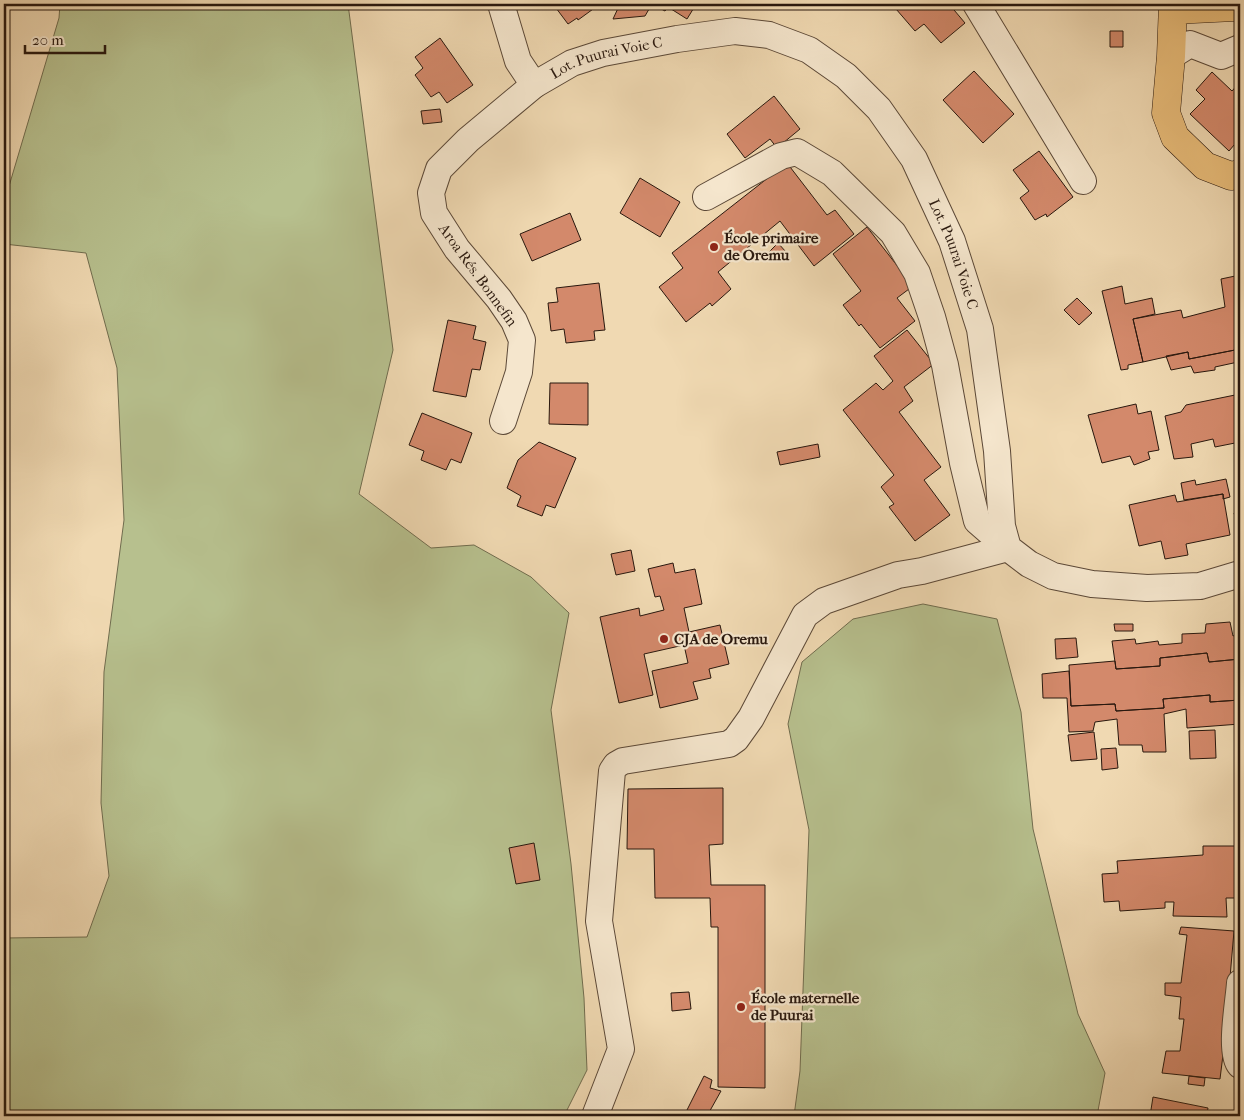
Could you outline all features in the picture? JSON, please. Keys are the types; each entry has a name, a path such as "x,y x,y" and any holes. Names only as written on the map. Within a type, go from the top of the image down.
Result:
{"main road":[{"path":"1237,4 1234,7 1173,7 1166,113 1175,137 1205,166 1231,176 1240,174"}],"street":[{"name":"Lot. Puurai Voie C","path":"501,4 518,61 534,85"},
{"path":"976,4 1083,181"},
{"name":"Lot. Puurai Voie C","path":"468,140 534,85 572,63 603,53 677,39 735,31 769,35 808,50 846,76 879,109 914,158 952,241 980,329 997,451 1002,526 1008,548"},
{"path":"1171,56 1190,44 1221,56 1240,48"},
{"name":"Aroa Rés. Bonnefin","path":"468,140 439,169 431,193 434,213 457,249 504,306 514,321 522,340 519,372 503,422"},
{"path":"706,197 781,156 797,152 832,173 893,233 917,273 932,317 945,365 963,463 977,521 1029,564 1053,576 1092,584 1147,588 1200,586 1240,574"},
{"path":"595,1116 621,1050 599,921 612,771 616,765 622,761 729,744 736,739 750,718 805,615 824,601 898,575 1008,548"},
{"path":"1240,983 1235,1048 1237,1062 1240,1065"}],"green space":[{"path":"60,4 348,4 393,350 359,494 431,548 474,545 531,577 569,613 551,710 571,864 584,998 587,1070 564,1116 4,1116 4,938 87,937 109,876 101,803 104,672 124,520 117,368 86,253 4,244 4,203 59,18"},
{"path":"923,604 997,619 1021,712 1033,829 1078,1014 1105,1073 1097,1116 794,1116 800,1071 809,830 788,724 802,662 853,619"}],"building":[{"path":"553,4 600,4 578,20 577,18 568,24"},
{"path":"620,4 652,4 645,16 613,19"},
{"path":"652,4 691,4 695,6 687,19 668,7 665,11"},
{"path":"901,4 949,4 965,23 941,43 924,24 915,31 896,9"},
{"path":"1110,31 1123,31 1123,47 1110,47"},
{"path":"440,38 473,85 447,103 439,92 431,97 415,75 423,68 415,57"},
{"path":"974,71 1014,114 983,143 943,100"},
{"path":"1212,72 1232,91 1240,82 1240,138 1229,151 1190,114 1205,99 1196,90"},
{"path":"774,96 800,129 777,148 770,139 745,158 727,134"},
{"path":"440,109 442,122 423,124 421,111"},
{"path":"1039,151 1073,197 1047,217 1046,214 1035,220 1020,198 1029,191 1013,170"},
{"name":"École primaire de Oremu","path":"787,163 827,215 835,210 854,234 814,266 780,221 718,272 731,289 712,306 710,303 686,322 659,287 683,268 672,253"},
{"path":"640,178 680,202 660,237 620,213"},
{"path":"570,213 581,240 532,261 520,234"},
{"name":"École primaire de Oremu","path":"867,227 913,286 897,298 915,321 880,348 861,324 859,326 843,305 861,291 833,254"},
{"path":"778,243 786,252 776,261 768,253"},
{"path":"1240,275 1240,341 1235,342 1235,350 1189,359 1188,352 1143,362 1133,319 1181,310 1183,318 1225,307 1221,279"},
{"path":"599,283 605,330 594,331 595,340 566,343 564,329 551,331 548,303 558,302 556,288"},
{"path":"1122,286 1125,304 1152,298 1155,314 1133,319 1143,362 1128,365 1128,369 1121,370 1102,291"},
{"path":"1077,298 1092,313 1079,325 1064,310"},
{"path":"448,320 476,326 473,339 486,342 480,370 472,369 466,397 433,391"},
{"path":"907,330 934,364 904,387 913,401 899,412 941,467 924,480 950,515 915,541 889,507 894,504 881,487 894,475 843,410 876,383 883,390 893,381 874,356"},
{"path":"1240,341 1238,362 1215,367 1215,370 1194,373 1191,366 1171,370 1166,356 1188,352 1189,359 1235,350 1235,342"},
{"path":"550,383 588,383 588,425 549,424"},
{"path":"1240,394 1240,442 1215,447 1213,439 1191,444 1193,457 1174,459 1165,416 1181,412 1186,405"},
{"path":"1136,404 1138,414 1151,411 1159,450 1148,452 1150,459 1134,465 1130,456 1102,463 1088,415"},
{"path":"422,413 472,433 461,463 451,459 446,470 421,460 424,451 409,445"},
{"path":"539,442 576,458 555,508 546,505 542,516 517,506 521,496 507,488 518,460"},
{"path":"818,444 820,457 780,465 777,452"},
{"path":"1226,479 1230,497 1223,499 1223,494 1184,500 1181,483 1195,480 1196,485"},
{"path":"1223,494 1230,535 1186,544 1188,555 1165,559 1161,541 1139,546 1129,505 1175,495 1177,502"},
{"path":"1240,511 1240,534 1234,513"},
{"path":"631,550 635,571 616,575 611,554"},
{"name":"CJA de Oremu","path":"673,563 675,573 695,569 702,604 684,608 689,632 720,625 729,664 709,669 711,678 693,682 698,699 660,708 652,671 688,663 684,645 644,654 653,695 619,703 600,617 639,608 640,616 664,610 660,596 655,597 648,569"},
{"path":"1230,622 1233,636 1240,633 1240,659 1209,662 1207,653 1160,658 1160,666 1116,669 1112,641 1135,639 1136,644 1158,641 1159,645 1182,643 1182,634 1205,633 1206,624"},
{"path":"1114,624 1133,624 1133,631 1115,631"},
{"path":"1076,638 1078,657 1056,659 1055,639"},
{"path":"1207,653 1209,662 1240,659 1240,700 1210,702 1210,695 1163,699 1164,708 1116,711 1115,704 1071,706 1069,665 1115,661 1116,669 1160,666 1160,658"},
{"path":"1069,671 1071,706 1115,704 1116,711 1164,708 1163,699 1210,695 1210,702 1240,700 1240,724 1187,728 1186,709 1164,714 1166,752 1143,752 1142,745 1119,745 1117,719 1095,722 1093,731 1069,732 1067,698 1043,698 1042,674"},
{"path":"1215,730 1216,758 1190,759 1189,731"},
{"path":"1094,732 1097,759 1071,761 1068,735"},
{"path":"1116,748 1118,768 1102,770 1101,749"},
{"name":"École maternelle de Puurai","path":"723,788 723,844 709,845 711,885 765,885 765,1088 718,1087 718,927 711,927 710,898 655,898 654,849 627,849 628,789"},
{"path":"534,843 540,880 516,884 509,848"},
{"path":"1203,846 1240,846 1240,898 1226,898 1227,917 1173,916 1174,902 1165,902 1165,908 1120,911 1119,901 1104,902 1102,874 1118,873 1117,861 1203,855"},
{"path":"1181,927 1234,931 1229,989 1231,990 1220,1079 1162,1073 1166,1051 1180,1051 1184,1019 1179,1019 1181,997 1165,995 1165,983 1181,983 1187,935 1179,934"},
{"path":"689,992 691,1009 672,1011 671,993"},
{"path":"704,1076 712,1080 710,1088 721,1091 707,1116 684,1116"},
{"path":"1189,1076 1205,1078 1204,1086 1188,1084"},
{"path":"1153,1097 1208,1108 1207,1114 1211,1116 1150,1116"}],"place":[{"name":"École primaire de Oremu","path":"714,247"},
{"name":"CJA de Oremu","path":"664,639"},
{"name":"École maternelle de Puurai","path":"741,1007"}]}
